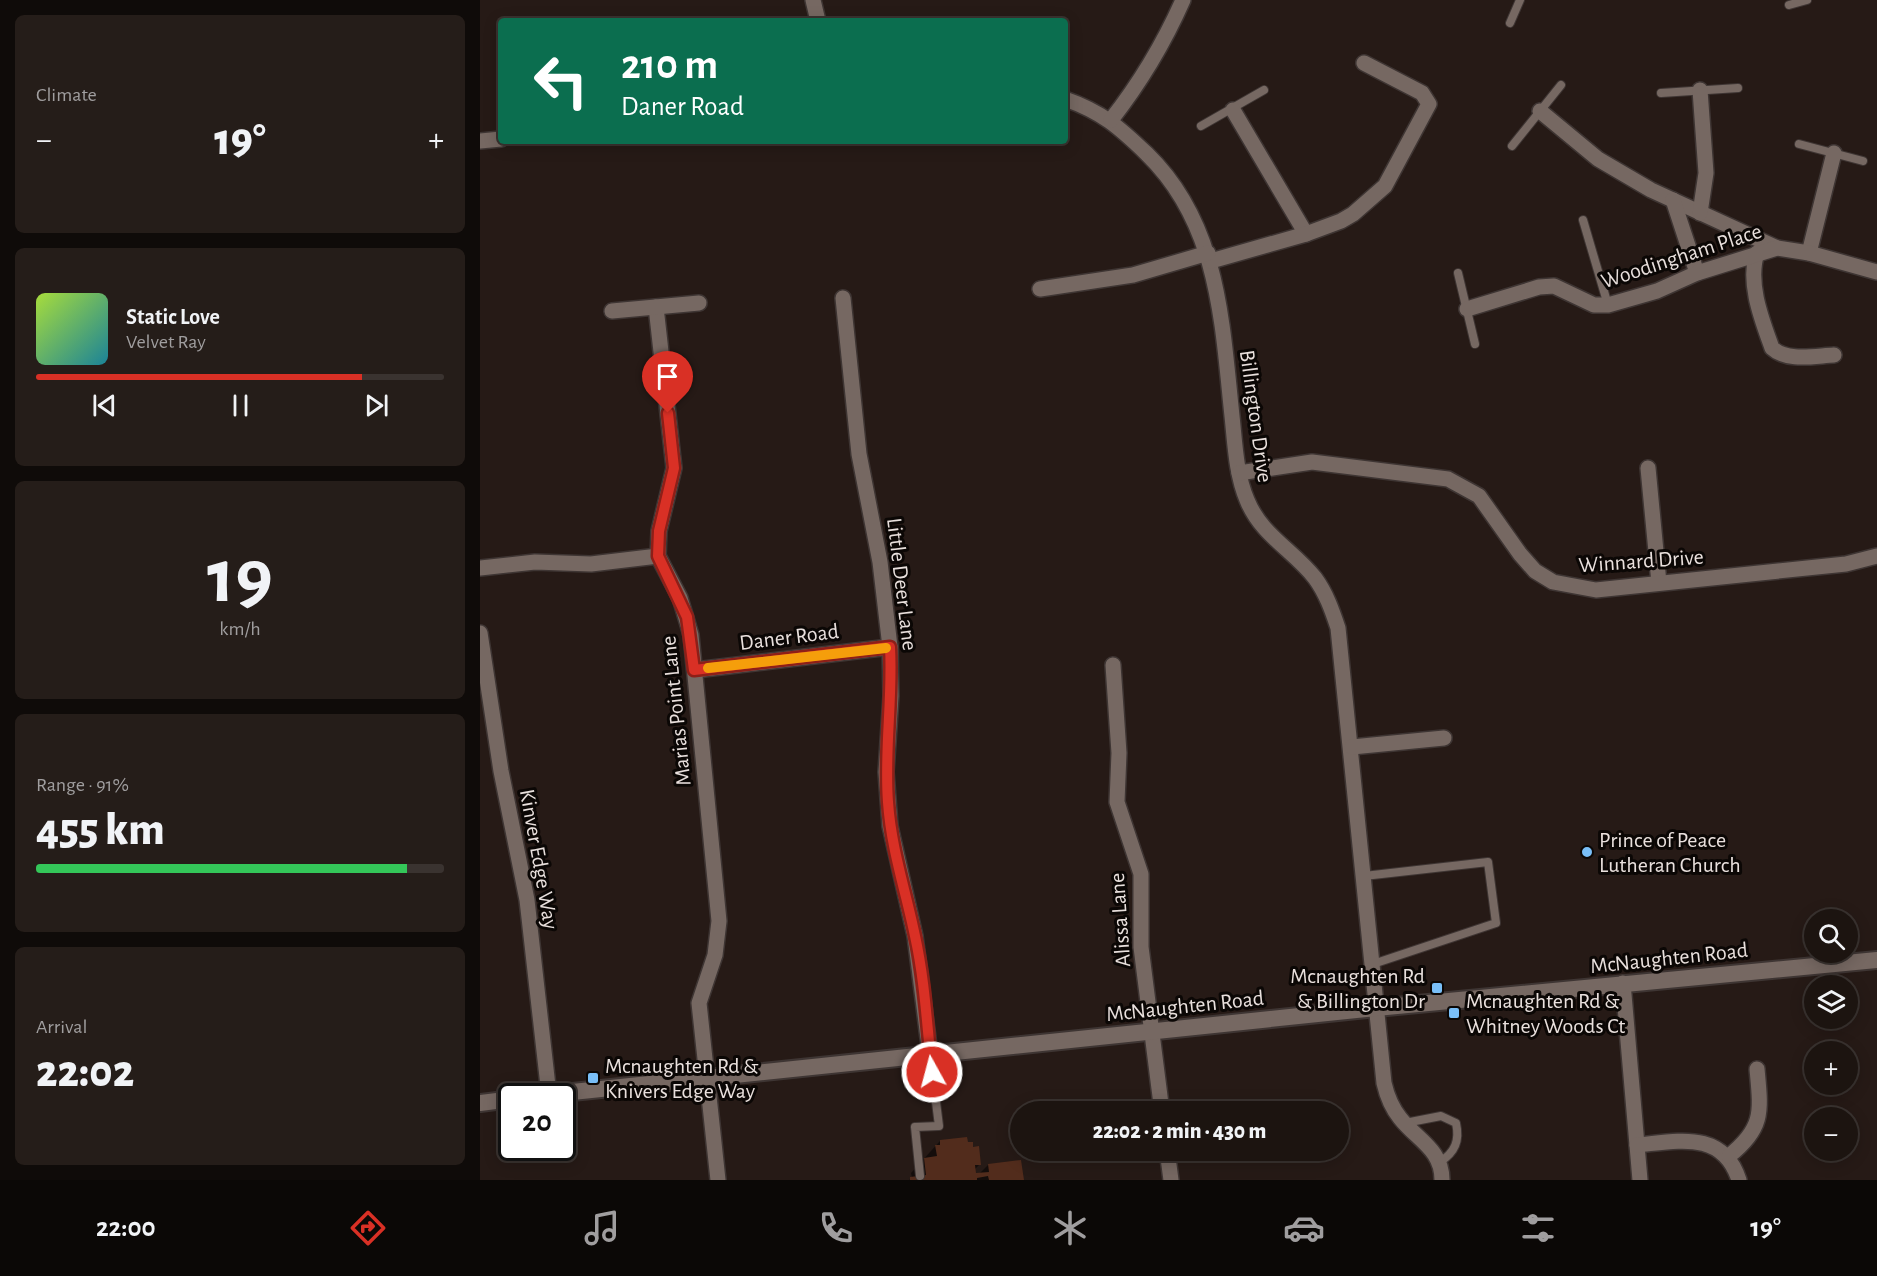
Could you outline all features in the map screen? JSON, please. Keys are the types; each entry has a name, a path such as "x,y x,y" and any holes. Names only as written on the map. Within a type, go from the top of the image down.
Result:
{"street":[{"path":"813,0 818,18"},
{"path":"1111,120 1150,65 1183,0"},
{"path":"1040,289 1133,275 1306,234 1341,221 1385,186 1427,111 1427,98 1422,93 1364,63"},
{"path":"1700,90 1706,173 1700,213"},
{"name":"Billington Drive","path":"1068,100 1091,108 1111,120 1156,163 1190,210 1209,257 1222,323 1239,473 1255,516 1268,535 1314,577 1333,611 1340,642 1365,876 1376,1008 1387,1095 1405,1123 1436,1153 1440,1162"},
{"path":"1233,110 1306,234"},
{"path":"1540,111 1598,159 1673,200 1777,248"},
{"path":"480,141 498,139"},
{"path":"1809,253 1834,153"},
{"path":"1673,200 1697,273"},
{"name":"Woodingham Place","path":"1467,309 1539,287 1554,286 1594,305 1608,305 1658,291 1697,273 1777,248 1809,253 1877,272"},
{"path":"1757,253 1752,268 1754,283 1772,348 1778,354 1787,357 1834,355"},
{"name":"Little Deer Lane","path":"843,298 859,454 880,562 890,647 891,696 886,772 888,803 894,848 915,936 930,1054"},
{"path":"612,311 699,303"},
{"name":"Marias Point Lane","path":"656,307 674,468 659,531 658,556 687,617 719,921 715,955 699,1003 718,1180"},
{"name":"Winnard Drive","path":"1239,473 1312,462 1448,479 1479,496 1520,554 1535,571 1553,582 1574,588 1596,590 1845,564 1877,556"},
{"path":"1648,468 1659,583"},
{"path":"480,568 535,562 591,564 658,556"},
{"name":"Kinver Edge Way","path":"480,633 483,671 527,900 540,1083"},
{"name":"Daner Road","path":"694,670 890,647"},
{"name":"Alissa Lane","path":"1113,666 1119,753 1117,802 1141,874 1141,947 1161,1101"},
{"path":"1352,747 1444,738"},
{"name":"McNaughten Road","path":"576,1093 1376,1008 1877,960"},
{"path":"1623,983 1640,1180"},
{"path":"1729,1156 1746,1142 1758,1122 1761,1108 1757,1069"},
{"path":"480,1103 498,1101"},
{"path":"1637,1145 1682,1141 1716,1147 1729,1156 1739,1180"},
{"path":"1168,1161 1171,1180"},
{"path":"1440,1162 1442,1180"}],"lane":[{"path":"1510,23 1520,0"},
{"path":"1789,5 1807,0"},
{"path":"1512,146 1561,86"},
{"path":"1661,93 1738,88"},
{"path":"1201,126 1233,110 1264,90"},
{"path":"1799,144 1863,161"},
{"path":"1583,220 1608,305"},
{"path":"1458,273 1475,344"},
{"path":"1365,876 1488,862 1496,923 1373,964"},
{"path":"920,1176 915,1127 939,1126 930,1054"},
{"path":"1405,1123 1441,1116 1455,1123 1457,1142 1452,1154 1440,1162"}],"building":[{"path":"967,1137 968,1142 973,1142 973,1147 979,1146 981,1165 975,1165 976,1173 989,1172 988,1164 1021,1161 1024,1180 989,1180 988,1176 977,1178 977,1180 910,1180 910,1177 926,1175 924,1158 937,1156 935,1145 940,1145 940,1140"}],"slow traffic":[{"path":"708,668 886,648"}],"place":[{"name":"Prince of Peace Lutheran Church","path":"1587,852"},
{"name":"Mcnaughten Rd & Billington Dr","path":"1437,988"},
{"name":"Mcnaughten Rd & Whitney Woods Ct","path":"1454,1013"},
{"name":"Mcnaughten Rd & Knivers Edge Way","path":"593,1078"}],"route":[{"path":"668,413 674,468 659,531 658,556 680,598 687,617 694,670 890,647 891,696 886,772 890,826 915,936 932,1072"}]}
